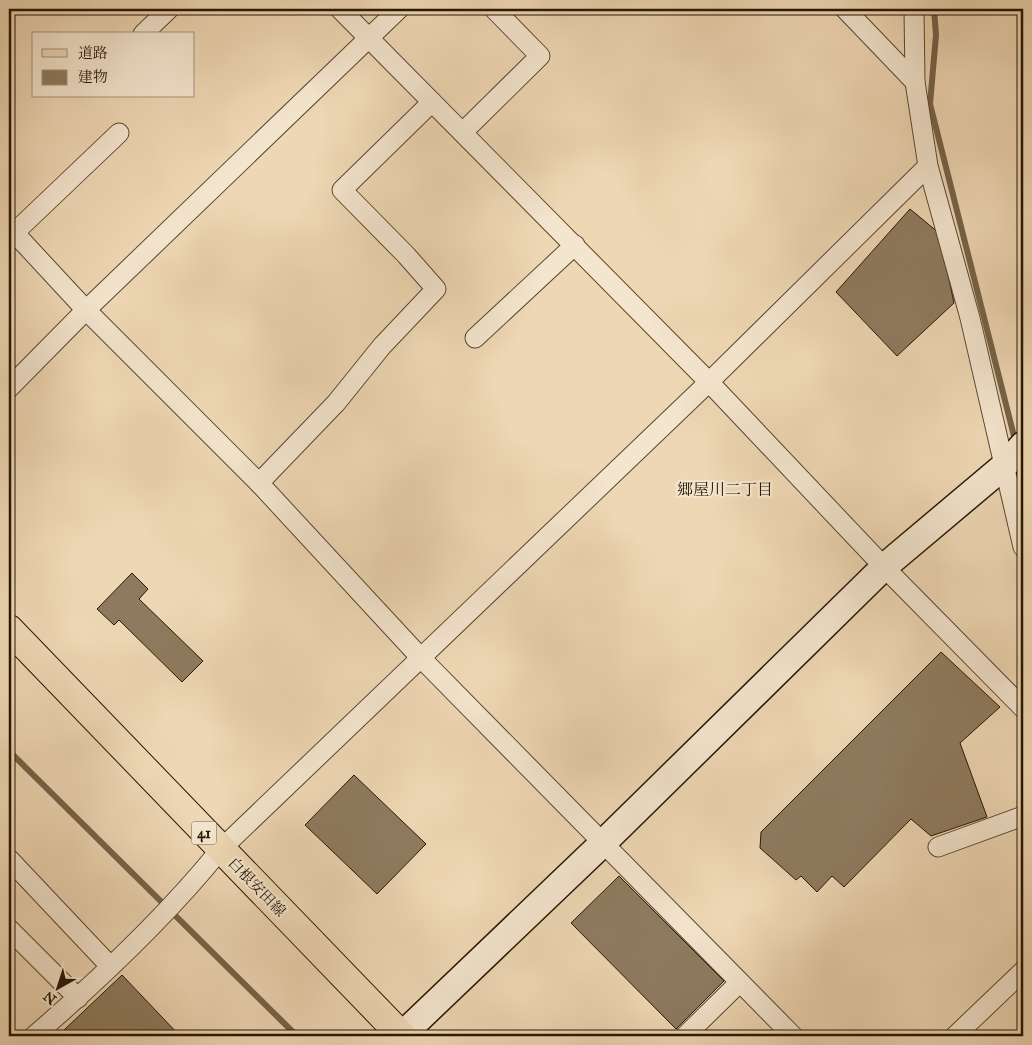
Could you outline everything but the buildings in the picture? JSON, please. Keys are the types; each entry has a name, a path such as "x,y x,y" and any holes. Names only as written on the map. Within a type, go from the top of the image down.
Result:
{"main road":[{"name":"白根安田線","path":"9,629 92,712 220,850 402,1036"}],"street":[{"path":"145,32 168,9"},
{"path":"340,9 464,132 709,382 884,567 1023,708"},
{"path":"9,388 86,310 399,9"},
{"path":"464,132 540,56 494,9"},
{"path":"845,9 915,82"},
{"path":"914,9 915,82 928,166 970,318 1023,547"},
{"path":"259,483 336,403 382,346 436,289 406,255 342,190 432,102"},
{"path":"119,133 11,230 86,310 259,483 420,657 793,1036"},
{"path":"34,1036 78,998 192,885 220,850 709,382 928,166"},
{"path":"475,338 575,245"},
{"path":"402,1036 602,844 884,567 1004,466 1023,445"},
{"path":"938,847 1023,816"},
{"path":"9,859 110,966"},
{"path":"9,929 78,998"},
{"path":"955,1036 1023,971"},
{"path":"684,1036 739,983"}],"waterway":[{"path":"934,9 936,35 930,104 1016,444"},
{"path":"1019,461 1023,484"},
{"path":"9,751 297,1036"}],"district":[{"name":"郷屋川二丁目","path":"725,489"}]}
